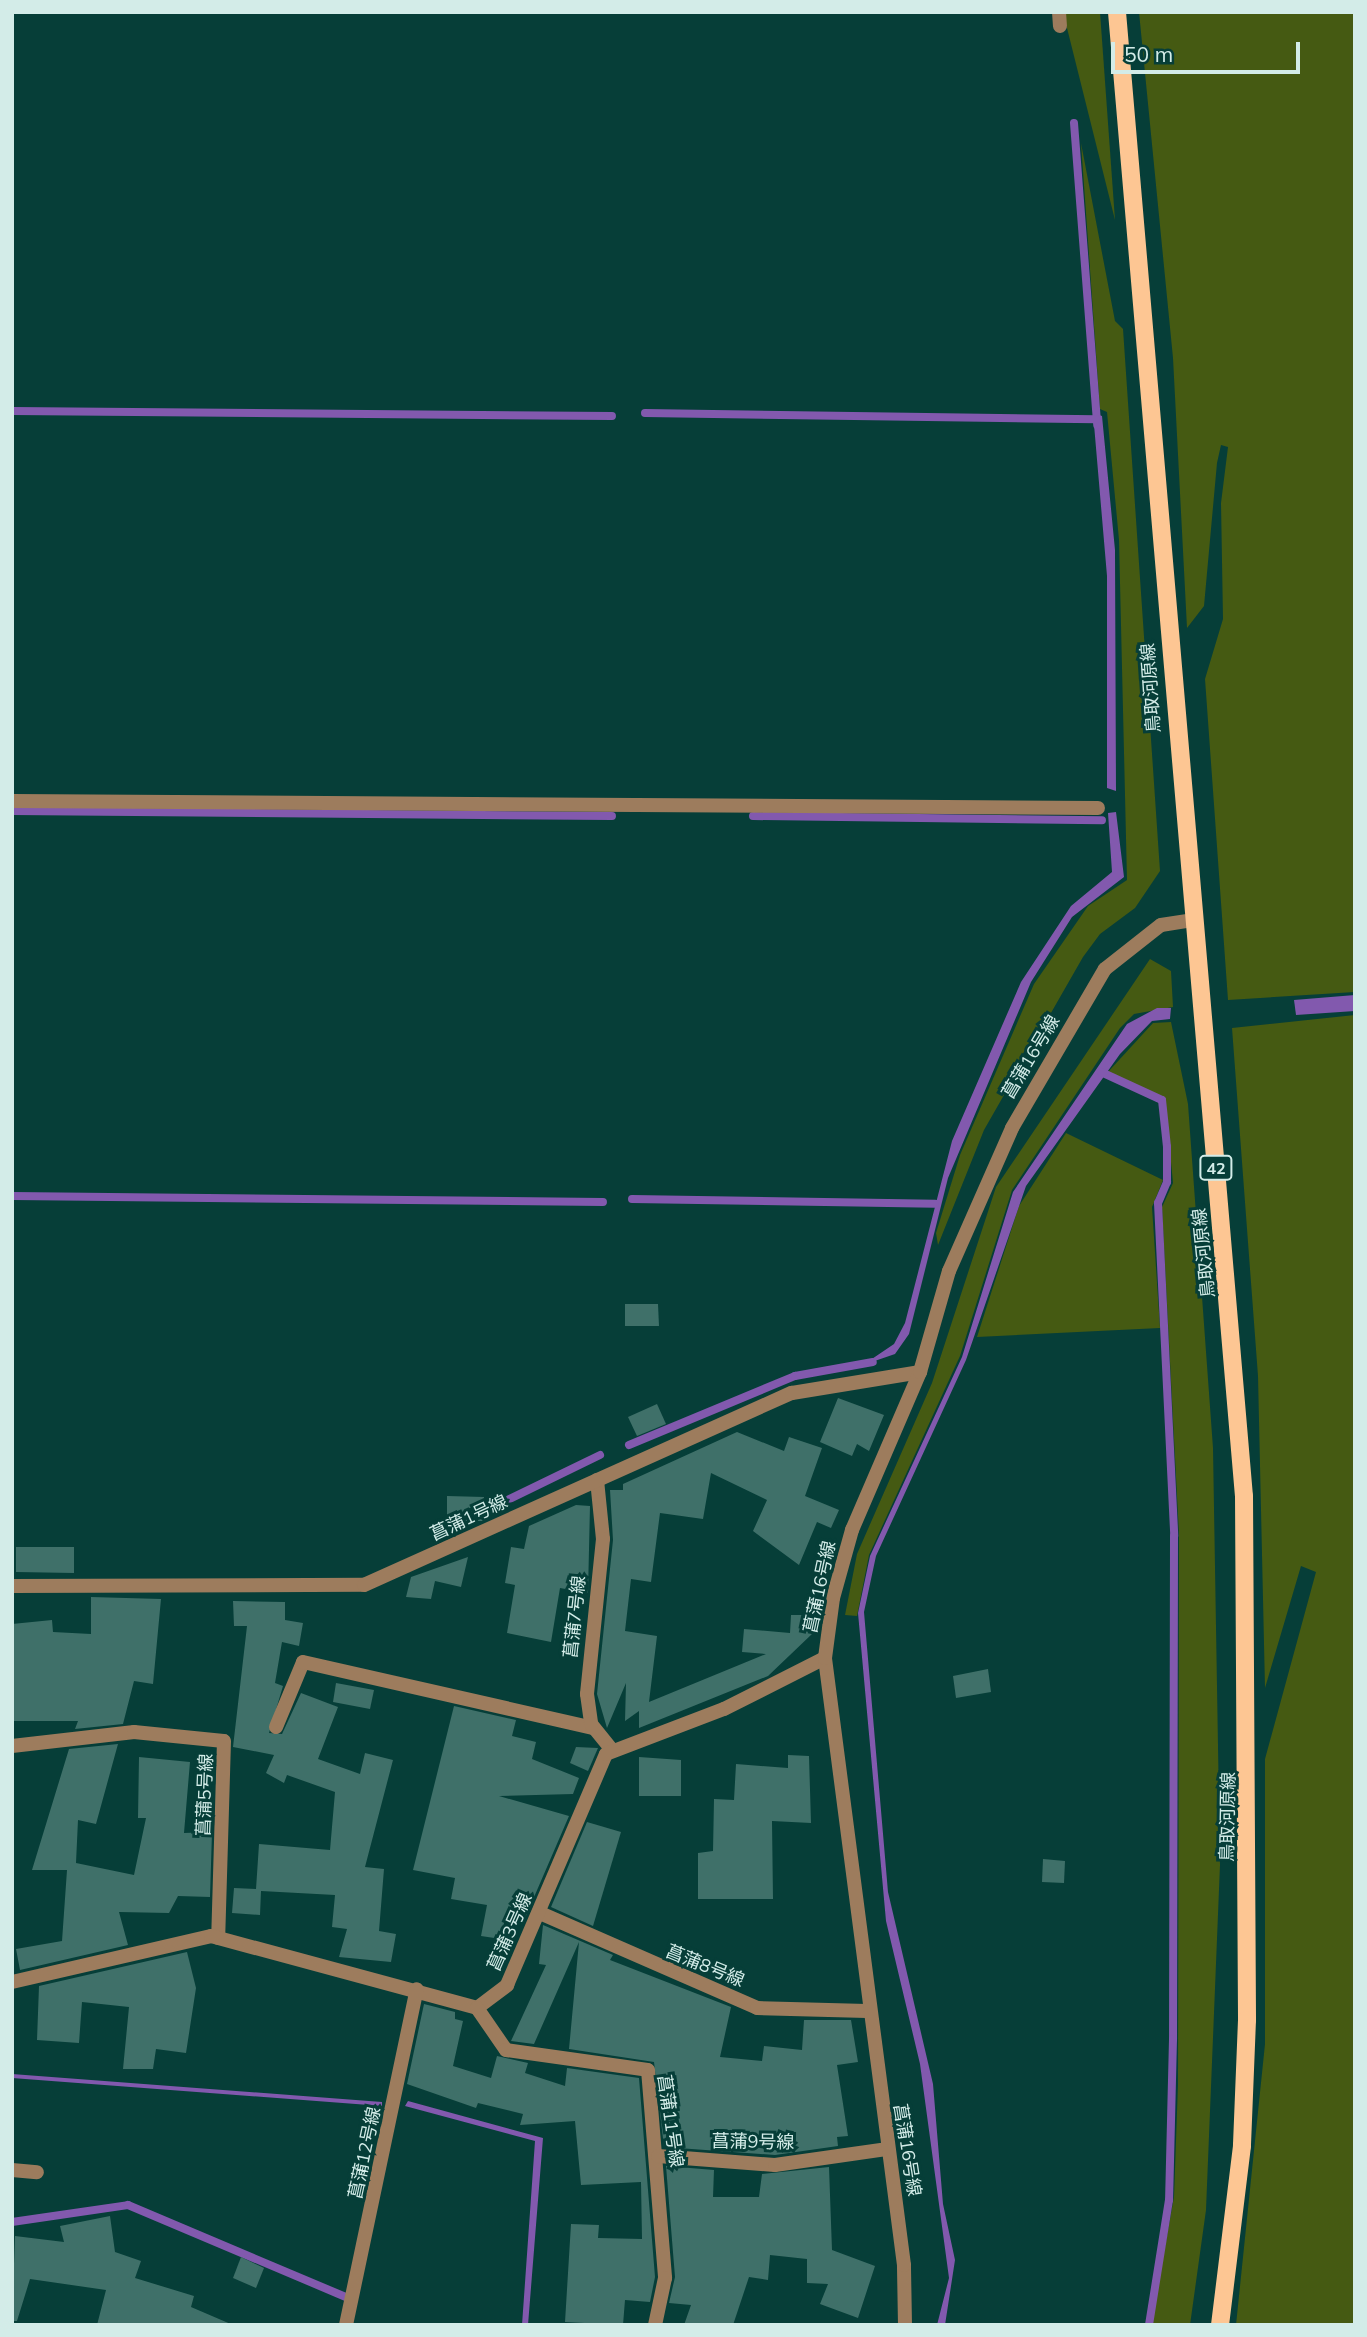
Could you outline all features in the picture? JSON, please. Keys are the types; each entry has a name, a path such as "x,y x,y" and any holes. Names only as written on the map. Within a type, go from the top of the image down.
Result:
{"main road":[{"name":"鳥取河原線","path":"1117,12 1191,920 1244,1496 1247,2020 1242,2146 1220,2325"}],"street":[{"path":"12,801 1098,808"},
{"name":"菖蒲16号線","path":"905,2325 888,2149 867,2011 825,1658 841,1562 920,1372 949,1271 1012,1128 1105,969 1161,925 1191,920"},
{"name":"菖蒲1号線","path":"12,1586 364,1585 792,1393 920,1372"},
{"name":"菖蒲7号線","path":"597,1480 603,1539 587,1694 593,1728 612,1751"},
{"path":"612,1751 724,1709 825,1658"},
{"path":"276,1727 303,1662 593,1728"},
{"name":"菖蒲5号線","path":"12,1746 134,1732 224,1741 218,1938"},
{"name":"菖蒲3号線","path":"477,2008 507,1984 612,1751"},
{"name":"菖蒲8号線","path":"540,1913 757,2008 867,2011"},
{"path":"12,1982 218,1938 417,1989 477,2008"},
{"name":"菖蒲12号線","path":"346,2325 417,1989"},
{"name":"菖蒲11号線","path":"477,2008 506,2050 648,2070 658,2155 665,2278 655,2325"},
{"name":"菖蒲9号線","path":"658,2155 775,2165 888,2149"},
{"path":"12,2170 37,2172"}],"green space":[{"path":"1064,12 1100,12 1115,220 1065,20"},
{"path":"1139,12 1355,12 1355,992 1228,1000 1205,679 1223,619 1221,503 1228,447 1221,445 1217,463 1204,606 1187,628 1173,358"},
{"path":"1081,143 1115,321 1123,329 1160,871 1135,908 1100,934 1083,957 984,1130 938,1245 936,1233 960,1155 1034,984 1088,906 1127,880 1119,540 1107,412 1100,409"},
{"path":"1150,959 1171,971 1173,1007 1134,1014 1120,1028 1012,1190 960,1356 869,1555 857,1616 845,1615 857,1554 932,1383 996,1187"},
{"path":"1355,1015 1355,2325 1236,2325 1265,2044 1265,1759 1316,1572 1301,1566 1265,1688 1258,1376 1232,1028"},
{"path":"1171,1022 1188,1104 1213,1448 1220,1865 1206,2210 1190,2325 1151,2325 1174,2197 1178,2084 1179,1534 1162,1207 1173,1183 1165,1099 1108,1072 1153,1023"},
{"path":"1066,1133 1163,1180 1152,1207 1160,1328 977,1337 1019,1206"}],"shaded area":[{"path":"1093,413 1102,416 1115,550 1116,791 1107,788 1107,576"},
{"path":"1116,812 1124,877 1072,917 1031,982 948,1178 909,1334 895,1354 863,1365 894,1344 905,1323 952,1141 1021,982 1071,906 1112,872 1108,813"},
{"path":"1355,995 1355,1011 1296,1015 1294,1000"},
{"path":"1157,1008 1171,1008 1170,1019 1152,1021 1120,1054 1026,1186 966,1360 876,1556 864,1612 888,1892 933,2084 943,2204 955,2260 945,2325 937,2325 949,2278 920,2064 886,1921 858,1613 870,1556 962,1357 1013,1192 1127,1024"},
{"path":"12,2074 382,2102 382,2106 12,2078"},
{"path":"408,2101 543,2138 528,2325 522,2325 535,2141 405,2106"}],"building":[{"path":"625,1304 658,1304 659,1326 625,1326"},
{"path":"838,1398 884,1415 869,1451 857,1444 852,1456 820,1442"},
{"path":"657,1404 666,1424 637,1436 628,1417"},
{"path":"737,1432 784,1451 789,1437 822,1448 805,1496 839,1510 831,1528 817,1522 799,1565 753,1531 767,1500 711,1473 703,1519 660,1513 651,1582 631,1579 625,1631 657,1636 649,1702 766,1654 742,1652 744,1629 790,1633 791,1615 811,1615 812,1634 768,1676 639,1728 639,1711 625,1721 626,1683 607,1728 597,1694 613,1540 610,1490 623,1490 623,1484"},
{"path":"447,1496 484,1497 483,1521 447,1521"},
{"path":"576,1505 590,1506 588,1593 560,1588 551,1642 507,1633 515,1585 505,1583 511,1547 524,1549 529,1526"},
{"path":"16,1547 74,1547 74,1573 16,1572"},
{"path":"468,1557 461,1587 435,1581 431,1599 406,1597 411,1577"},
{"path":"91,1597 161,1599 153,1684 134,1681 123,1724 75,1729 78,1721 12,1721 12,1624 52,1620 53,1632 91,1634"},
{"path":"233,1601 285,1602 285,1620 303,1623 299,1646 282,1642 275,1683 283,1686 269,1733 282,1734 301,1693 338,1707 318,1759 360,1774 365,1753 393,1760 365,1867 384,1869 379,1931 396,1934 391,1962 339,1957 347,1929 332,1927 335,1895 261,1891 260,1915 232,1913 234,1888 256,1889 259,1844 330,1850 335,1792 287,1775 284,1783 266,1773 274,1755 233,1747 247,1626 234,1626"},
{"path":"988,1669 991,1692 956,1698 953,1676"},
{"path":"336,1683 374,1690 370,1709 333,1702"},
{"path":"454,1706 516,1720 512,1736 536,1742 532,1759 579,1778 573,1794 499,1796 569,1816 522,1925 505,1918 501,1939 481,1936 487,1905 451,1899 455,1878 413,1870"},
{"path":"118,1744 96,1824 78,1820 76,1863 134,1875 146,1818 138,1818 139,1757 190,1762 184,1833 212,1832 210,1897 178,1896 169,1913 119,1912 128,1945 20,1970 16,1949 62,1941 67,1870 32,1870 69,1749"},
{"path":"576,1747 598,1748 588,1771 570,1763"},
{"path":"788,1755 809,1756 811,1823 772,1821 773,1899 698,1899 698,1853 713,1851 714,1799 734,1800 736,1764 788,1768"},
{"path":"639,1757 681,1760 681,1796 639,1796"},
{"path":"587,1822 621,1832 593,1926 551,1907"},
{"path":"1043,1859 1065,1861 1064,1883 1042,1882"},
{"path":"543,1925 613,1955 610,1960 731,2007 720,2057 762,2061 764,2046 802,2050 804,2020 851,2020 858,2062 837,2065 848,2136 837,2137 838,2146 775,2155 664,2147 654,2062 569,2049 579,1942 534,2044 511,2041 546,1965 539,1964"},
{"path":"187,1952 196,1988 186,2053 156,2049 153,2069 123,2069 129,2007 82,2002 79,2043 37,2040 39,1986"},
{"path":"424,2004 455,2012 455,2019 463,2021 453,2066 491,2078 497,2056 528,2063 525,2073 565,2086 567,2068 639,2078 655,2277 650,2302 625,2300 623,2325 565,2322 571,2224 599,2225 598,2238 642,2239 641,2182 581,2185 575,2121 520,2125 523,2114 478,2103 476,2108 407,2084"},
{"path":"666,2166 714,2170 713,2197 759,2197 762,2174 829,2167 832,2250 875,2266 858,2318 820,2304 828,2284 807,2283 807,2259 770,2255 768,2280 749,2277 733,2325 684,2325 691,2305 669,2303 675,2277"},
{"path":"110,2216 115,2252 141,2261 135,2278 194,2296 191,2307 233,2325 97,2325 106,2290 30,2279 17,2321 12,2321 15,2236 64,2242 60,2226"},
{"path":"241,2257 264,2268 256,2288 233,2278"}],"waterway":[{"path":"1074,123 1097,425"},
{"path":"12,411 612,416"},
{"path":"645,413 1096,419"},
{"path":"12,811 612,816"},
{"path":"753,816 1102,820"},
{"path":"1101,1072 1162,1100 1167,1147 1167,1182 1158,1203 1174,1536 1173,2039 1169,2200 1149,2325"},
{"path":"12,1196 603,1202"},
{"path":"632,1199 935,1204"},
{"path":"629,1445 795,1376 873,1362"},
{"path":"493,1507 600,1455"},
{"path":"12,2222 128,2205 346,2297"}]}
